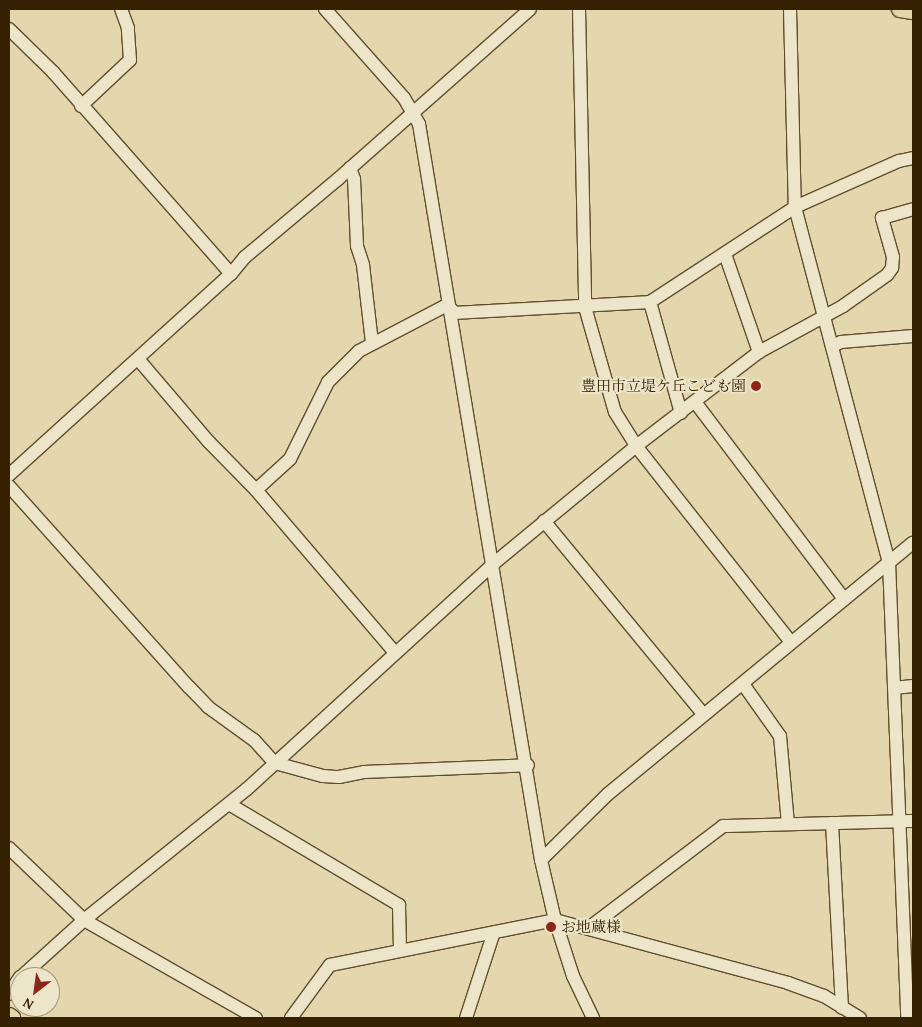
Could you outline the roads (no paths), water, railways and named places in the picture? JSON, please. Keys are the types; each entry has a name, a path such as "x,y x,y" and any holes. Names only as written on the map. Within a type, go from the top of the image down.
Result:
{"main road":[{"path":"900,9 913,11"}],"street":[{"path":"81,106 130,60 128,28 121,9"},
{"path":"325,9 414,111 419,124 447,305 528,765 541,860 555,920 573,976 593,1018"},
{"path":"9,475 231,274 245,257 350,168 530,9"},
{"path":"580,9 585,307 615,412 636,446 791,642"},
{"path":"790,9 796,207 823,316 889,562 899,821 908,925 907,1018"},
{"path":"9,29 53,72 231,274"},
{"path":"447,305 455,314 650,302 796,207 898,161 913,158"},
{"path":"350,168 354,179 357,246 363,265 372,343"},
{"path":"31,967 84,920 229,804 493,564 636,446 759,352 823,316 887,274 892,268 893,257 882,218 913,209"},
{"path":"725,254 759,352"},
{"path":"650,302 682,412"},
{"path":"256,490 290,459 328,382 359,351 447,305"},
{"path":"832,346 841,342 913,336"},
{"path":"138,359 208,441 256,490 395,654"},
{"path":"695,402 843,598"},
{"path":"9,486 189,688 208,707 254,740 275,763 323,776 339,777 364,772 528,765"},
{"path":"544,521 704,715"},
{"path":"541,860 608,794 743,684 843,598 913,543"},
{"path":"743,684 780,736 788,824"},
{"path":"894,688 913,686"},
{"path":"229,804 399,905 400,949"},
{"path":"590,927 723,826 913,821"},
{"path":"832,823 842,1008"},
{"path":"9,848 84,920 256,1018"},
{"path":"291,1018 330,965 400,949 555,920 590,927 788,983 824,996 860,1018"},
{"path":"466,1018 494,932"}],"place":[{"name":"豊田市立堤ケ丘こども園","path":"756,386"},
{"name":"お地蔵様","path":"551,927"}]}
